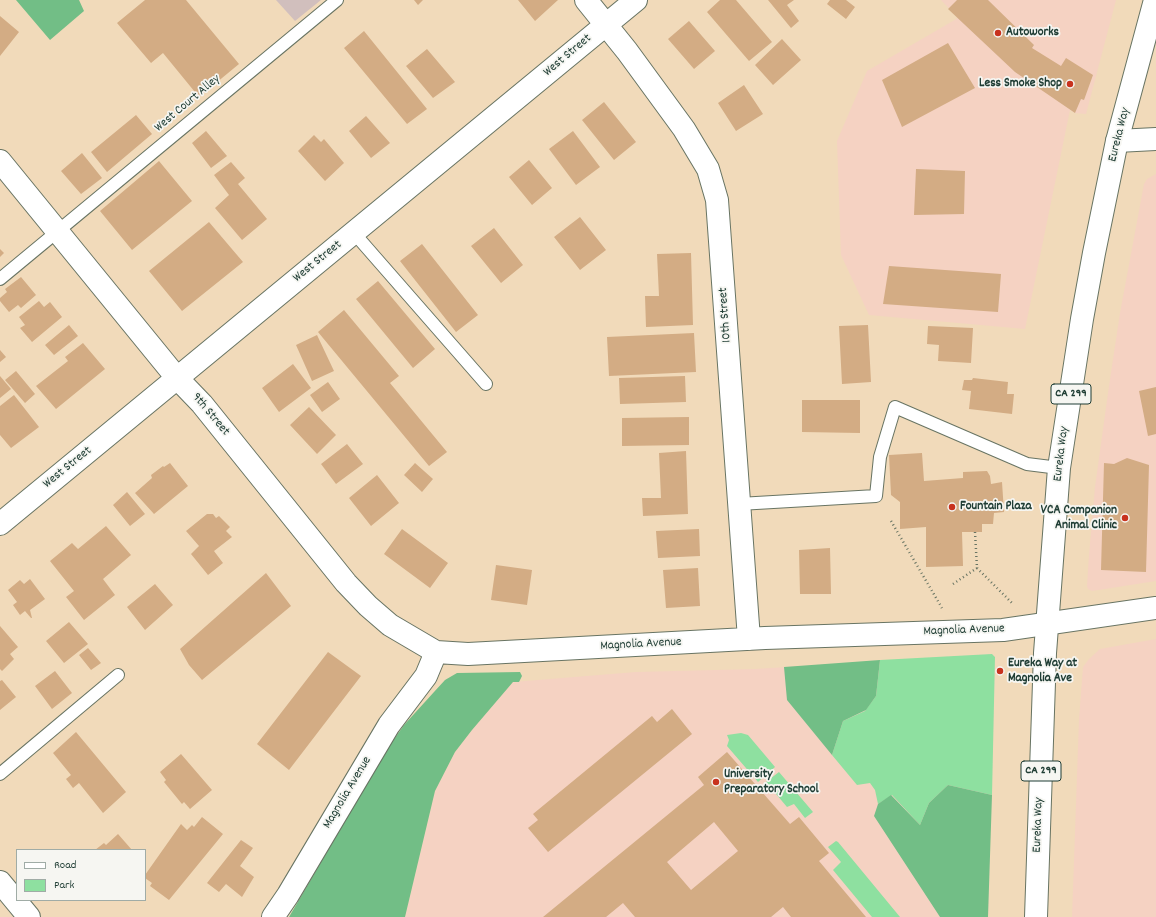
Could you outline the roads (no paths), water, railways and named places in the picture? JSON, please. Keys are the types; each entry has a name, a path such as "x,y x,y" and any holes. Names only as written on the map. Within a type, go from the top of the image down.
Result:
{"main road":[{"name":"10th Street","path":"586,0 627,51 688,136 708,170 719,207 749,640"},
{"name":"West Street","path":"0,524 636,0"},
{"name":"Eureka Way","path":"1036,917 1047,624 1060,468 1082,319 1117,141 1155,0"},
{"path":"1117,141 1156,139"},
{"name":"9th Street","path":"0,160 177,378 202,404 362,600 390,625 436,652"},
{"name":"Magnolia Avenue","path":"273,917 288,895 388,725 426,676 436,652 468,654 749,640 1003,630 1156,608"},
{"path":"0,882 28,917"}],"lane":[{"name":"West Court Alley","path":"0,279 268,55 337,0"},
{"path":"354,232 486,384"},
{"path":"740,504 876,496 880,457 895,407 1028,464 1060,468"},
{"path":"0,774 118,675"}],"place":[{"name":"Autoworks","path":"998,33"},
{"name":"Less Smoke Shop","path":"1070,84"},
{"name":"Fountain Plaza","path":"952,507"},
{"name":"VCA Companion Animal Clinic","path":"1125,518"},
{"name":"Eureka Way at Magnolia Ave","path":"1000,671"},
{"name":"University Preparatory School","path":"716,782"}]}
